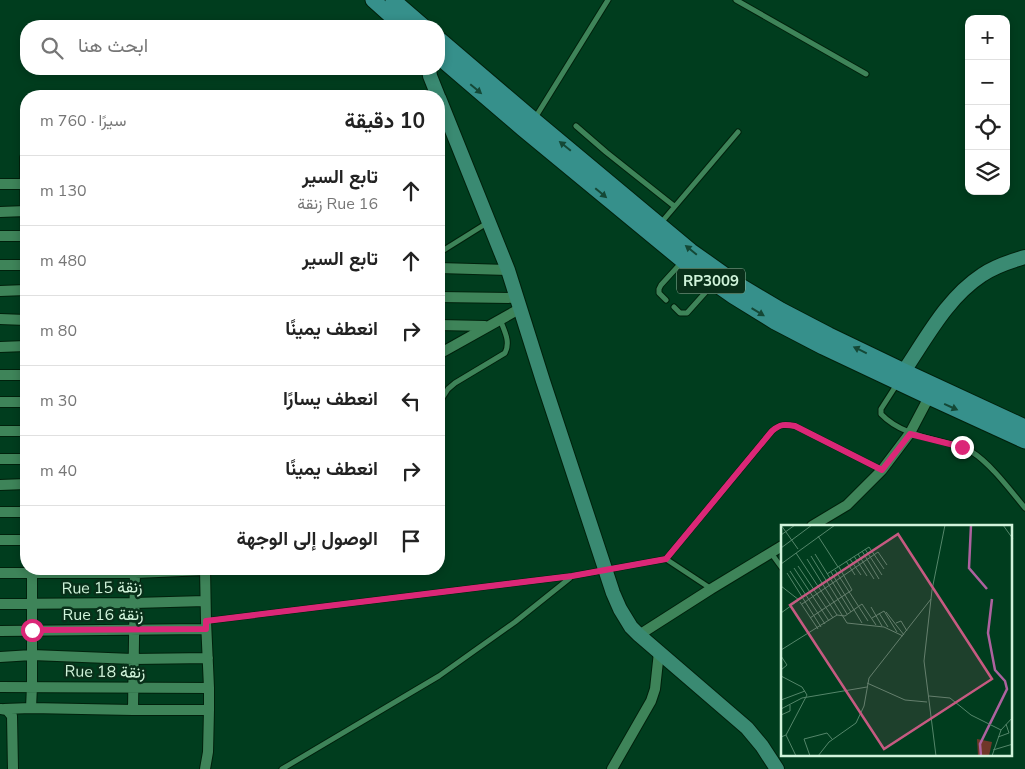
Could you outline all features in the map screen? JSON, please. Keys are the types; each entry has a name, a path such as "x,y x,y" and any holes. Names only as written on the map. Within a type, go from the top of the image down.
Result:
{"main road":[{"path":"373,0 395,20"},
{"path":"393,0 416,20"},
{"name":"RP3009","path":"445,44 706,262 738,285 901,377 929,398 1025,441"},
{"name":"RP3009","path":"445,63 683,261 733,296 775,322 823,347 1025,427"}],"street":[{"path":"430,75 435,90"},
{"path":"445,114 520,303 543,381 605,570 620,609 631,627 639,635 747,728 777,769"},
{"path":"0,184 20,184"},
{"path":"0,212 20,211"},
{"path":"0,236 20,236"},
{"path":"901,377 945,310 964,288 984,273 1007,262 1025,257"},
{"path":"0,265 20,264"},
{"path":"445,268 508,270"},
{"path":"0,291 20,290"},
{"path":"445,297 520,303"},
{"path":"445,350 500,319 520,303"},
{"path":"0,319 20,320"},
{"path":"445,325 487,326"},
{"path":"0,347 20,346"},
{"path":"0,375 20,375"},
{"path":"814,525 847,505 882,470 910,434 929,398"},
{"path":"0,402 20,402"},
{"path":"0,431 20,431"},
{"path":"0,458 20,459"},
{"path":"0,485 20,484"},
{"path":"0,512 20,512"},
{"path":"0,540 20,540"},
{"path":"639,635 781,547"},
{"path":"0,573 20,572"},
{"path":"31,708 32,575"},
{"path":"133,710 135,575"},
{"path":"205,575 210,710 208,752 205,769"},
{"name":"Rue 15 زنقة","path":"0,604 205,601"},
{"name":"Rue 16 زنقة","path":"0,631 134,630 206,625"},
{"path":"612,769 651,701 655,688 659,652"},
{"path":"0,657 32,655 133,659 208,658"},
{"name":"Rue 18 زنقة","path":"0,686 209,688"},
{"path":"2,710 31,708 210,710"},
{"path":"2,710 9,712 12,716 12,769"}],"lane":[{"path":"534,120 608,0"},
{"path":"736,0 866,74"},
{"path":"576,126 674,206"},
{"path":"660,224 738,132"},
{"path":"445,249 489,222"},
{"path":"666,300 659,293 659,289 683,261"},
{"path":"674,307 680,313 687,313 714,283"},
{"path":"445,394 455,383 504,353 508,342 500,319"},
{"path":"901,377 881,409 881,414 910,434 962,447 972,452 985,462 1025,508"},
{"path":"206,625 572,576 666,559 772,431 778,426 785,424 795,426 882,470"},
{"path":"771,553 781,567"},
{"path":"666,559 711,589"},
{"path":"282,769 439,676 514,622 572,576"}],"route":[{"path":"32,630 206,629 206,621 572,576 666,559 772,431 778,426 785,424 795,426 882,470 910,434 962,447"}]}
